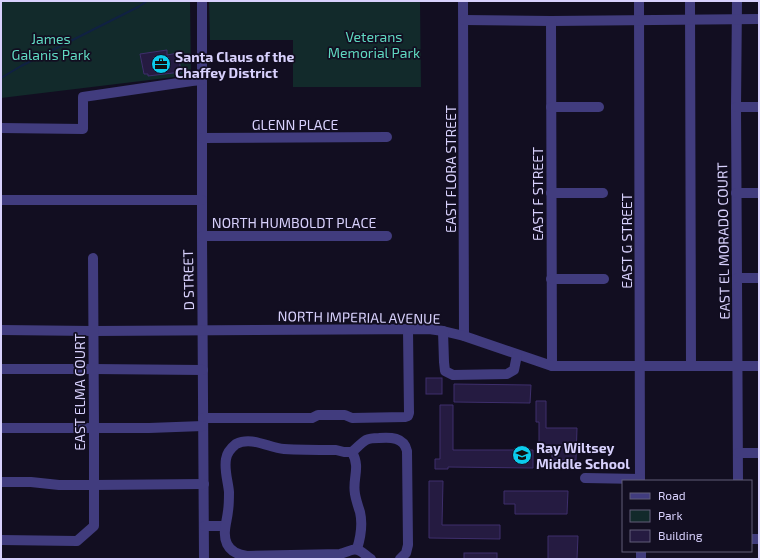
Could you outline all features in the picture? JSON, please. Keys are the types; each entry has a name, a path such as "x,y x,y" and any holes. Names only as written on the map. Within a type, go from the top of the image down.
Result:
{"street":[{"name":"D STREET","path":"202,1 204,559"},
{"name":"EAST FLORA STREET","path":"464,1 464,336"},
{"name":"EAST G STREET","path":"639,1 640,480"},
{"path":"690,1 691,366"},
{"name":"EAST EL MORADO COURT","path":"737,1 736,193 738,278 738,480"},
{"path":"464,20 551,21 759,19"},
{"name":"EAST F STREET","path":"551,21 552,366"},
{"path":"1,128 83,129 83,96 202,80"},
{"path":"551,106 599,106"},
{"path":"736,107 759,107"},
{"name":"GLENN PLACE","path":"202,138 387,138"},
{"path":"551,193 602,192"},
{"path":"736,193 759,193"},
{"path":"1,200 202,200"},
{"name":"NORTH HUMBOLDT PLACE","path":"202,236 387,236"},
{"name":"EAST ELMA COURT","path":"1,540 77,541 94,526 93,258"},
{"path":"738,278 759,278"},
{"path":"551,279 604,279"},
{"name":"NORTH IMPERIAL AVENUE","path":"1,330 93,331 429,329 464,336 552,366 759,366"},
{"path":"1,428 94,428 312,418 318,415 345,415 352,418 405,417 408,416 408,330"},
{"path":"443,331 444,362 446,371 453,375 507,374 514,370 517,355"},
{"path":"1,369 203,370"},
{"path":"371,559 357,549 340,554 242,556 232,550 226,539 225,526 229,500 226,463 228,451 237,444 247,442 260,443 283,449 336,450 352,452 361,443 370,438 389,437 403,442 407,451 408,544 406,553 400,559"},
{"path":"352,452 355,457 357,471 355,495 362,522 362,534 357,549"},
{"path":"738,453 759,453"},
{"path":"585,478 640,480"},
{"path":"1,482 31,482 59,485 204,484"},
{"path":"204,526 225,526"}],"green space":[{"name":"James Galanis Park","path":"1,1 190,1 191,75 1,98"},
{"name":"Veterans Memorial Park","path":"209,1 420,1 421,87 293,87 293,40 210,40"}],"building":[{"name":"Santa Claus of the Chaffey District","path":"167,50 167,55 178,53 181,72 148,76 148,74 144,74 140,54"},
{"path":"426,378 442,378 442,394 426,394"},
{"path":"454,384 531,385 530,403 454,402"},
{"path":"536,401 546,401 546,428 577,428 576,460 552,460 552,448 539,448 539,422 536,422"},
{"path":"440,405 453,405 453,450 533,450 533,468 448,467 448,469 435,469 435,459 440,459"},
{"path":"429,481 443,481 442,525 500,525 500,539 429,538"},
{"path":"504,491 568,491 567,514 515,514 515,504 504,504"},
{"path":"548,536 578,536 577,559 548,559"},
{"path":"464,553 497,553 497,559 464,559"}],"waterway":[{"path":"1,78 21,66 138,7 147,1"}],"place":[{"name":"Santa Claus of the Chaffey District","path":"161,64"},
{"name":"Ray Wiltsey Middle School","path":"522,455"}]}
